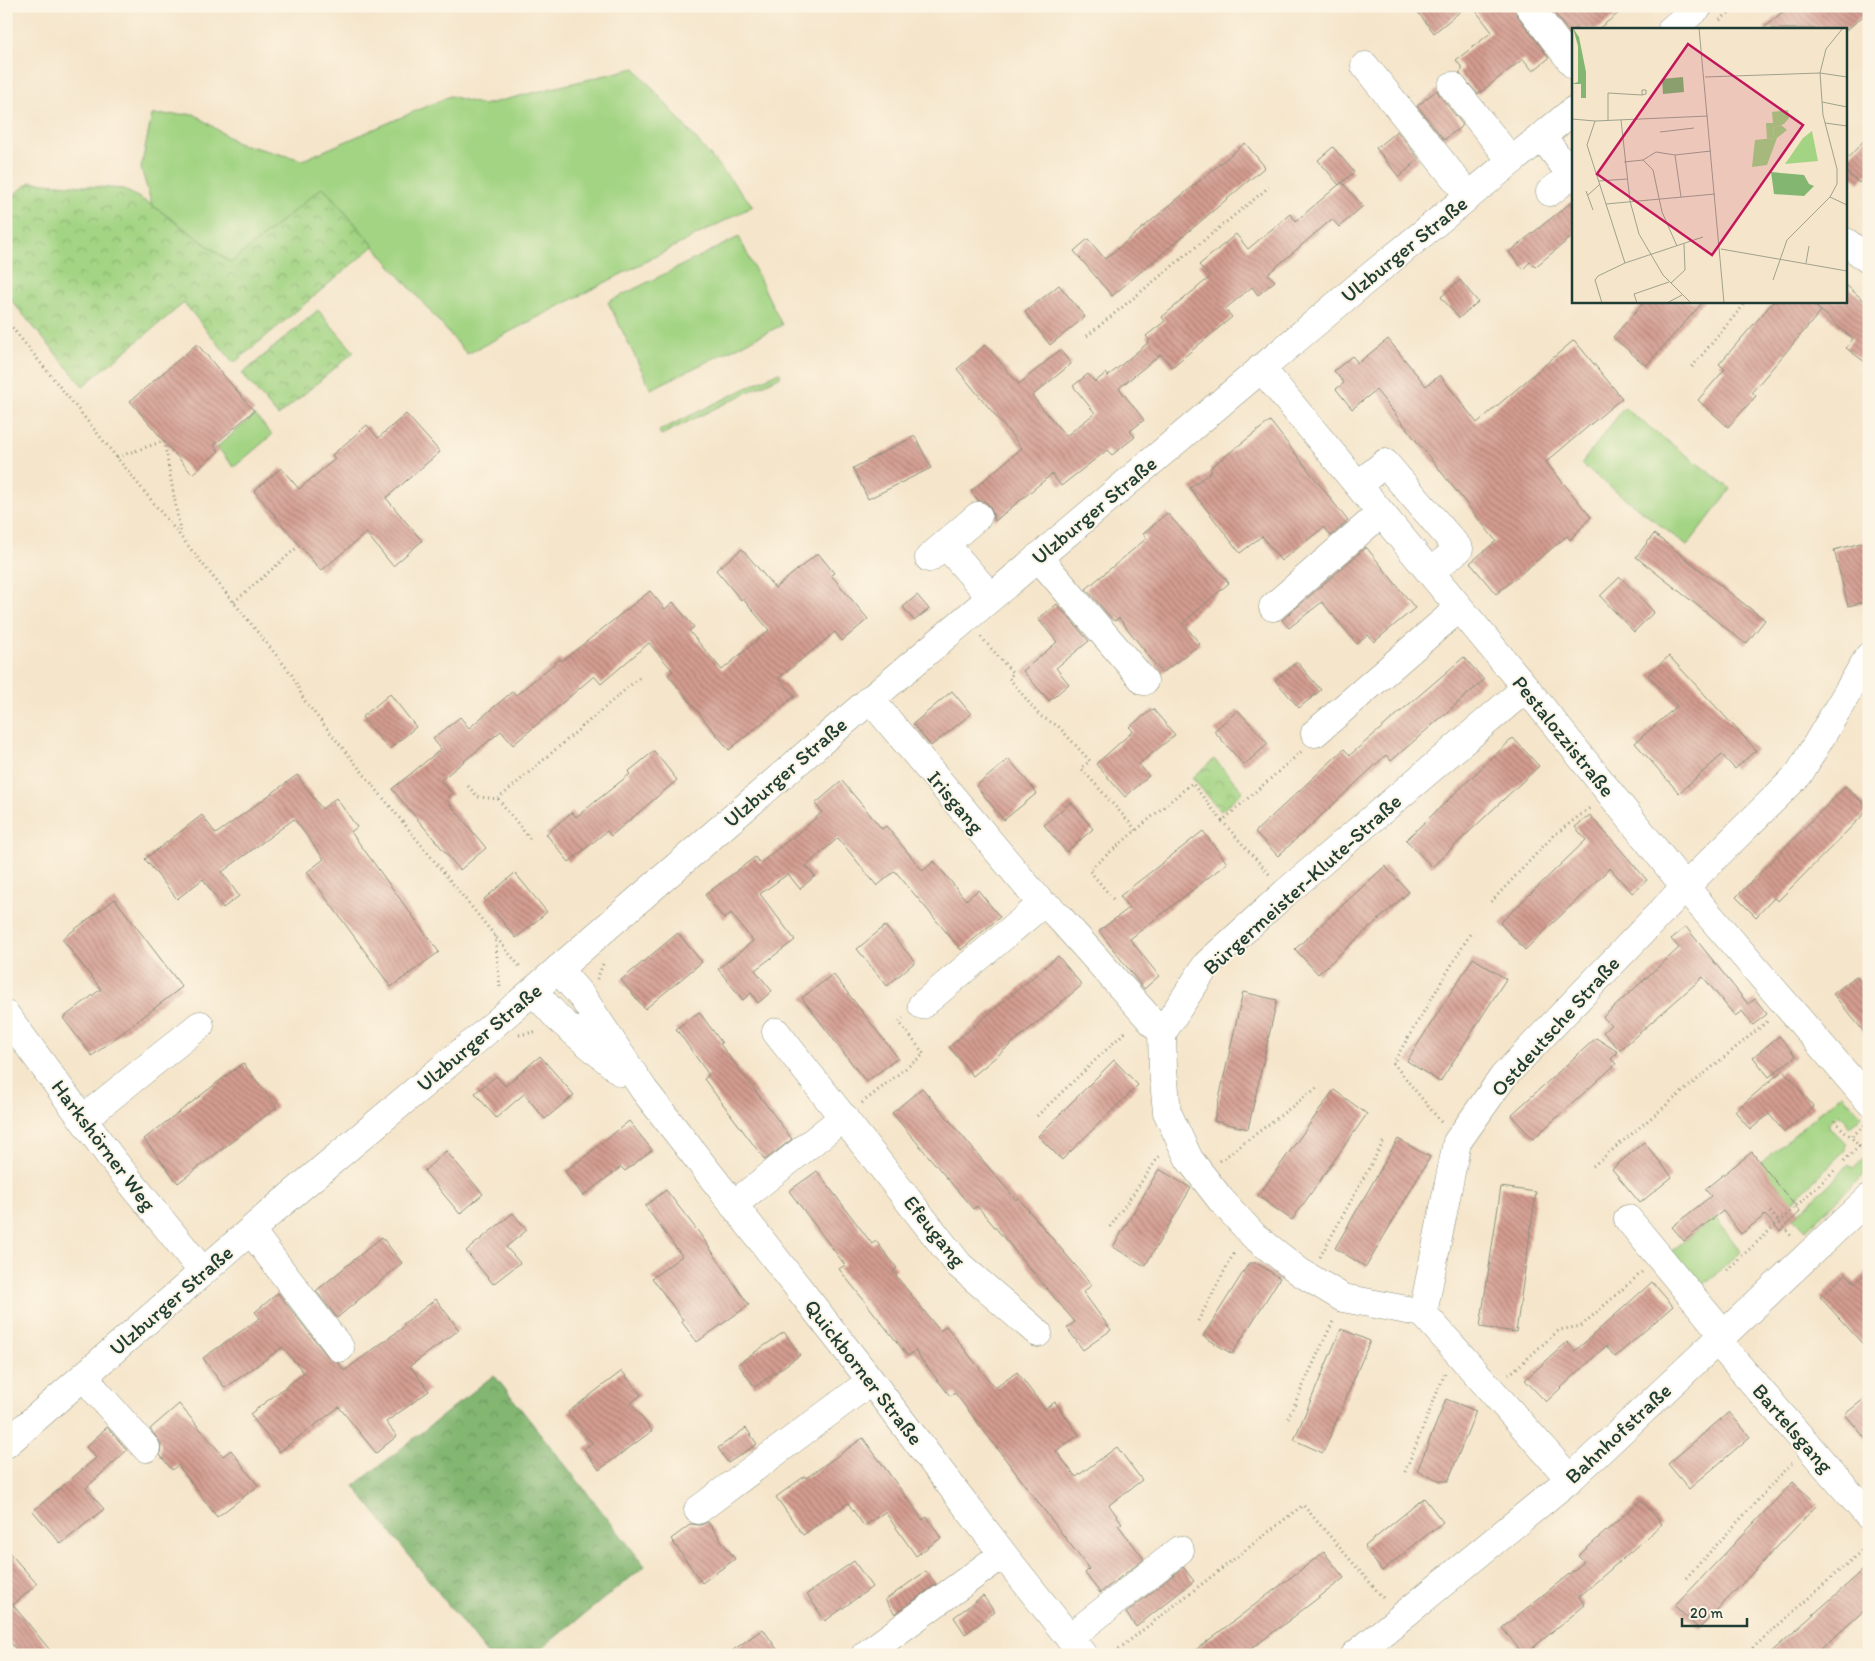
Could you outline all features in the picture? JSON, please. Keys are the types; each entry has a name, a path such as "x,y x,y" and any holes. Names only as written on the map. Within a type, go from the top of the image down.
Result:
{"street":[{"path":"1529,6 1572,62"},
{"path":"1673,28 1699,6"},
{"path":"1365,66 1469,196"},
{"path":"1452,86 1511,160"},
{"name":"Ulzburger Straße","path":"6,1444 251,1231 527,980 558,969 740,810 1261,368 1572,112"},
{"path":"1542,136 1572,174 1550,192"},
{"path":"1848,244 1869,260"},
{"name":"Pestalozzistraße","path":"1261,368 1526,688 1685,886 1869,1102"},
{"path":"1358,485 1385,463 1459,550 1430,572"},
{"path":"1274,607 1381,514"},
{"path":"978,516 937,551 991,597"},
{"path":"1038,557 1144,681"},
{"path":"1315,733 1459,608"},
{"name":"Ostdeutsche Straße","path":"1423,1313 1457,1142 1503,1077 1685,886 1799,774 1869,656"},
{"name":"Bürgermeister-Klute-Straße","path":"1153,1024 1207,964 1285,892 1526,688"},
{"name":"Irisgang","path":"870,699 1042,904 1059,916 1153,1024"},
{"path":"922,1005 1042,904"},
{"name":"Quickborner Straße","path":"558,969 588,1006 644,1090 1076,1646"},
{"name":"Quickborner Straße","path":"527,980 559,1019 644,1090"},
{"name":"Harkshörner Weg","path":"6,1015 112,1159 203,1272"},
{"path":"1153,1024 1163,1070 1167,1112 1189,1159 1220,1200 1254,1236 1309,1278 1343,1298 1423,1313 1570,1479"},
{"path":"83,1119 200,1025"},
{"name":"Efeugang","path":"776,1032 959,1264 1038,1333"},
{"path":"733,1205 844,1117"},
{"name":"Bahnhofstraße","path":"1356,1655 1570,1479 1869,1198"},
{"name":"Bartelsgang","path":"1628,1219 1720,1338 1808,1446 1869,1516"},
{"path":"251,1231 340,1348"},
{"path":"85,1375 95,1390 146,1448"},
{"path":"698,1510 871,1381"},
{"path":"1076,1646 1180,1550"},
{"path":"864,1655 1003,1554"}],"path":[{"path":"1725,16 1737,6"},
{"path":"1087,336 1269,187"},
{"path":"1692,366 1746,302"},
{"path":"6,320 293,676 304,700 495,936 527,980"},
{"path":"117,457 164,441 181,536"},
{"path":"234,602 300,545"},
{"path":"980,636 1013,673 1009,678 1040,716 1058,726 1090,761 1081,768 1136,830"},
{"path":"468,786 478,798 498,799 640,677"},
{"path":"1222,821 1308,746 1315,733"},
{"path":"1113,899 1089,870 1192,783 1222,821 1285,892"},
{"path":"1491,902 1553,836 1609,792"},
{"path":"498,799 531,840"},
{"path":"1457,1142 1392,1063 1470,934"},
{"path":"495,936 500,988"},
{"path":"844,1117 924,1054 899,1022 913,1008 922,1005"},
{"path":"1593,1166 1786,1005"},
{"path":"1037,1116 1153,1024"},
{"path":"516,1036 542,1030"},
{"path":"1201,1175 1318,1087"},
{"path":"1834,1121 1864,1151 1869,1146"},
{"path":"1851,1137 1869,1121"},
{"path":"1110,1227 1176,1132"},
{"path":"1309,1278 1385,1139"},
{"path":"1844,1160 1858,1146"},
{"path":"1727,1270 1834,1170"},
{"path":"1770,1212 1808,1254"},
{"path":"1198,1321 1247,1229"},
{"path":"1492,1391 1559,1330 1580,1326 1642,1271"},
{"path":"1288,1418 1343,1298"},
{"path":"1405,1472 1455,1349"},
{"path":"1686,1578 1808,1446"},
{"path":"1111,1655 1303,1506 1401,1618"},
{"path":"1745,1655 1869,1544"}],"green space":[{"path":"635,68 753,206 467,354 323,187 231,263 152,205 141,168 152,115 194,114 237,143 303,160 450,96 483,105"},
{"path":"31,182 123,189 152,205 231,263 323,187 374,246 234,363 184,303 83,386 6,294 6,200"},
{"path":"739,237 782,325 651,389 608,302"},
{"path":"318,310 354,352 278,416 242,374"},
{"path":"779,372 781,376 661,435 659,431"},
{"path":"1624,408 1731,489 1687,546 1581,464"},
{"path":"255,415 272,435 234,467 217,447"},
{"path":"1214,759 1243,791 1221,811 1192,778"},
{"path":"1842,1094 1862,1116 1849,1128 1845,1119 1839,1115 1829,1121 1828,1127 1845,1142 1845,1150 1781,1213 1761,1163"},
{"path":"1869,1153 1869,1169 1806,1230 1794,1218 1849,1165 1853,1168"},
{"path":"1715,1217 1741,1252 1695,1292 1665,1256"},
{"path":"494,1375 645,1566 533,1655 488,1655 354,1486"}],"building":[{"path":"1413,6 1467,6 1434,33"},
{"path":"1472,6 1514,6 1517,15 1549,58 1533,71 1523,59 1478,94 1459,73 1463,69 1456,60 1492,32"},
{"path":"1549,6 1628,6 1599,28 1572,28 1572,36"},
{"path":"1789,6 1869,6 1869,11 1848,29 1764,28"},
{"path":"1437,90 1463,125 1444,140 1417,106"},
{"path":"1397,131 1419,159 1399,177 1376,148"},
{"path":"1869,135 1869,172 1859,183 1848,173 1848,158"},
{"path":"1245,143 1265,167 1112,296 1074,251 1088,239 1105,259"},
{"path":"1333,147 1354,172 1339,185 1318,160"},
{"path":"1342,182 1363,206 1339,227 1332,219 1268,274 1275,281 1258,295 1252,287 1225,309 1232,317 1172,367 1161,354 1119,388 1144,420 1130,431 1135,437 1112,455 1107,450 1061,486 1052,474 995,521 990,506 984,501 979,501 971,491 1022,448 957,369 985,345 1019,384 1060,350 1071,364 1032,396 1066,436 1095,413 1073,386 1088,374 1095,382 1106,373 1108,376 1150,341 1146,336 1165,321 1162,317 1210,277 1199,265 1236,234 1248,249 1290,214 1296,221"},
{"path":"1572,202 1572,237 1535,267 1530,262 1523,269 1509,252"},
{"path":"1460,280 1478,302 1459,318 1441,297"},
{"path":"1059,285 1085,317 1050,345 1025,312"},
{"path":"1848,287 1869,305 1869,365 1846,348 1853,339 1811,302 1848,302"},
{"path":"1644,302 1703,302 1646,366 1613,337"},
{"path":"1773,302 1811,302 1821,311 1752,392 1756,396 1728,427 1698,400 1725,369 1719,364"},
{"path":"1388,339 1426,386 1440,375 1477,423 1574,340 1622,398 1546,462 1591,517 1570,540 1567,536 1496,594 1470,563 1496,541 1376,390 1352,409 1336,389 1344,383 1334,371 1352,356 1358,363"},
{"path":"197,344 254,411 214,445 219,451 192,474 130,401"},
{"path":"406,414 440,452 386,498 422,541 393,566 366,533 321,571 254,491 281,468 299,489 335,459 332,455 367,425 378,438"},
{"path":"1270,421 1348,521 1331,536 1324,527 1281,561 1262,536 1240,553 1190,488 1212,471 1210,468"},
{"path":"915,436 931,468 868,499 853,468"},
{"path":"1167,513 1229,583 1183,623 1200,644 1162,673 1119,618 1114,621 1086,589 1147,538 1143,534"},
{"path":"1654,534 1765,620 1746,644 1636,557"},
{"path":"1869,541 1869,601 1848,606 1834,550"},
{"path":"1366,547 1415,608 1374,642 1368,635 1357,644 1322,602 1289,628 1282,620"},
{"path":"742,549 775,588 818,553 834,573 831,575 868,619 842,641 835,632 779,678 795,696 729,750 668,675 673,671 649,643 601,684 594,676 513,745 501,731 441,780 452,794 446,799 486,848 460,870 392,789 441,749 433,739 460,717 469,728 513,691 516,695 650,591 665,609 673,602 694,627 689,631 722,670 769,630 716,570"},
{"path":"1620,577 1654,612 1634,632 1600,596"},
{"path":"917,595 929,609 914,621 903,607"},
{"path":"1057,604 1089,641 1056,668 1069,684 1049,701 1023,671 1057,642 1038,619"},
{"path":"1669,656 1756,750 1735,769 1722,755 1679,793 1635,743 1677,706 1648,675"},
{"path":"1464,657 1484,680 1391,761 1386,755 1278,856 1255,832 1344,749 1350,755"},
{"path":"1297,662 1321,690 1299,708 1275,680"},
{"path":"952,691 971,714 931,746 913,724"},
{"path":"390,694 416,727 389,749 362,717"},
{"path":"1153,709 1175,735 1139,764 1149,776 1125,797 1096,764 1133,731 1129,727"},
{"path":"1238,710 1268,744 1244,765 1214,731"},
{"path":"1513,738 1539,766 1432,867 1406,840"},
{"path":"654,751 677,780 611,836 607,831 569,862 546,834 572,812 576,817 630,774 628,772"},
{"path":"1009,759 1037,793 1004,820 976,786"},
{"path":"297,775 322,809 336,798 357,827 351,832 439,952 391,987 307,872 324,859 294,819 222,872 239,896 223,908 203,879 177,899 145,859 202,815 216,834"},
{"path":"842,781 882,829 886,826 923,871 934,861 966,900 978,890 1000,917 961,950 895,871 877,886 838,838 806,866 815,876 800,889 788,874 760,894 795,940 755,970 772,991 758,1003 751,993 743,1000 718,969 753,941 731,913 724,919 705,895 755,857 760,863 809,824 822,812 815,804"},
{"path":"1846,786 1869,809 1778,901 1774,898 1756,917 1736,897"},
{"path":"1071,802 1093,829 1066,852 1044,825"},
{"path":"1590,815 1647,880 1632,893 1610,868 1525,950 1500,923 1586,840 1575,827"},
{"path":"1203,831 1227,863 1130,939 1159,976 1144,989 1099,931 1129,908 1120,896"},
{"path":"1385,866 1409,892 1318,974 1295,949"},
{"path":"515,873 547,912 516,938 484,899"},
{"path":"115,899 182,987 92,1056 63,1018 101,989 62,939"},
{"path":"885,926 915,962 887,986 857,949"},
{"path":"1686,927 1748,1004 1755,999 1767,1014 1753,1025 1742,1011 1735,1016 1703,977 1620,1050 1603,1032 1611,1025 1603,1017 1679,948 1671,939"},
{"path":"678,933 702,962 645,1009 621,980"},
{"path":"1058,956 1082,985 973,1076 949,1047"},
{"path":"1473,958 1506,979 1440,1082 1407,1061"},
{"path":"833,974 898,1058 866,1082 802,998"},
{"path":"1856,976 1869,992 1869,1038 1833,994"},
{"path":"1243,992 1277,1000 1248,1129 1214,1121"},
{"path":"699,1012 722,1043 720,1044 792,1139 765,1160 704,1079 709,1075 676,1029"},
{"path":"1779,1036 1796,1056 1769,1077 1753,1057"},
{"path":"1596,1038 1618,1052 1611,1059 1616,1064 1533,1139 1511,1115"},
{"path":"540,1056 574,1095 545,1119 524,1094 496,1118 475,1093 496,1076 505,1086"},
{"path":"1114,1060 1138,1085 1062,1160 1038,1136"},
{"path":"243,1063 277,1107 178,1183 144,1139"},
{"path":"1783,1070 1814,1107 1784,1132 1769,1114 1750,1130 1735,1111"},
{"path":"922,1088 1016,1200 1018,1198 1092,1285 1083,1292 1111,1330 1083,1350 1067,1328 1075,1322 977,1206 973,1209 892,1113"},
{"path":"1334,1090 1367,1114 1292,1220 1258,1196"},
{"path":"629,1121 652,1150 625,1171 621,1167 583,1196 565,1171"},
{"path":"1398,1139 1430,1157 1366,1267 1335,1248"},
{"path":"1644,1142 1672,1177 1640,1203 1612,1169"},
{"path":"446,1151 483,1194 460,1214 424,1171"},
{"path":"1752,1152 1800,1212 1780,1231 1765,1215 1741,1234 1723,1211 1684,1241 1672,1227 1711,1196 1705,1189"},
{"path":"1159,1169 1191,1188 1145,1266 1113,1247"},
{"path":"817,1171 872,1244 876,1241 897,1268 893,1272 940,1331 946,1326 995,1388 1017,1372 1045,1409 1055,1402 1079,1435 1056,1451 1076,1477 1117,1447 1142,1480 1109,1505 1122,1523 1118,1525 1144,1559 1100,1593 1085,1573 1089,1569 955,1393 950,1396 915,1351 908,1356 839,1269 845,1265 789,1191"},
{"path":"1501,1187 1536,1192 1516,1332 1480,1327"},
{"path":"666,1190 700,1234 749,1305 697,1342 652,1278 682,1256 645,1206"},
{"path":"513,1213 527,1230 506,1247 520,1263 493,1284 466,1251"},
{"path":"382,1237 402,1263 337,1318 316,1291"},
{"path":"1249,1263 1256,1263 1280,1278 1232,1354 1203,1336"},
{"path":"1869,1270 1869,1351 1820,1297 1846,1274 1855,1283"},
{"path":"1652,1282 1673,1306 1615,1357 1606,1346 1546,1402 1525,1380 1567,1342 1575,1351"},
{"path":"278,1293 328,1357 338,1363 344,1371 405,1326 403,1324 436,1299 459,1330 410,1366 429,1391 386,1422 397,1436 376,1453 339,1407 279,1452 250,1414 304,1373 283,1347 225,1388 203,1358 260,1318 255,1312"},
{"path":"1341,1329 1370,1341 1323,1453 1294,1440"},
{"path":"784,1332 800,1355 755,1387 738,1364"},
{"path":"622,1371 641,1395 631,1403 652,1431 599,1470 584,1449 592,1443 568,1412"},
{"path":"1869,1395 1869,1443 1845,1414"},
{"path":"1446,1399 1476,1411 1448,1481 1441,1481 1417,1471"},
{"path":"179,1404 223,1456 231,1450 258,1486 217,1517 178,1465 172,1470 160,1455 161,1444 150,1429"},
{"path":"1729,1412 1750,1437 1689,1489 1668,1464"},
{"path":"107,1427 127,1450 86,1488 104,1509 61,1544 33,1511 96,1458 86,1447"},
{"path":"746,1428 757,1444 728,1463 718,1448"},
{"path":"863,1438 923,1520 927,1517 941,1538 916,1556 885,1512 864,1526 848,1503 803,1535 776,1497"},
{"path":"1793,1482 1817,1505 1699,1629 1675,1606"},
{"path":"1424,1498 1443,1522 1382,1571 1364,1547"},
{"path":"1641,1500 1662,1524 1579,1597 1585,1605 1524,1655 1502,1628 1584,1562 1578,1556"},
{"path":"708,1522 735,1559 702,1583 671,1539 691,1524 700,1525"},
{"path":"6,1549 37,1584 13,1605 54,1655 21,1655 6,1637"},
{"path":"1324,1552 1344,1578 1283,1625 1243,1655 1189,1655"},
{"path":"854,1561 872,1587 825,1621 807,1594"},
{"path":"1869,1565 1869,1606 1838,1634 1814,1655 1768,1655"},
{"path":"1183,1567 1194,1581 1136,1627 1126,1613"},
{"path":"926,1571 936,1584 895,1614 885,1600"},
{"path":"983,1596 995,1612 965,1634 954,1617"},
{"path":"763,1629 781,1655 726,1655"}]}
